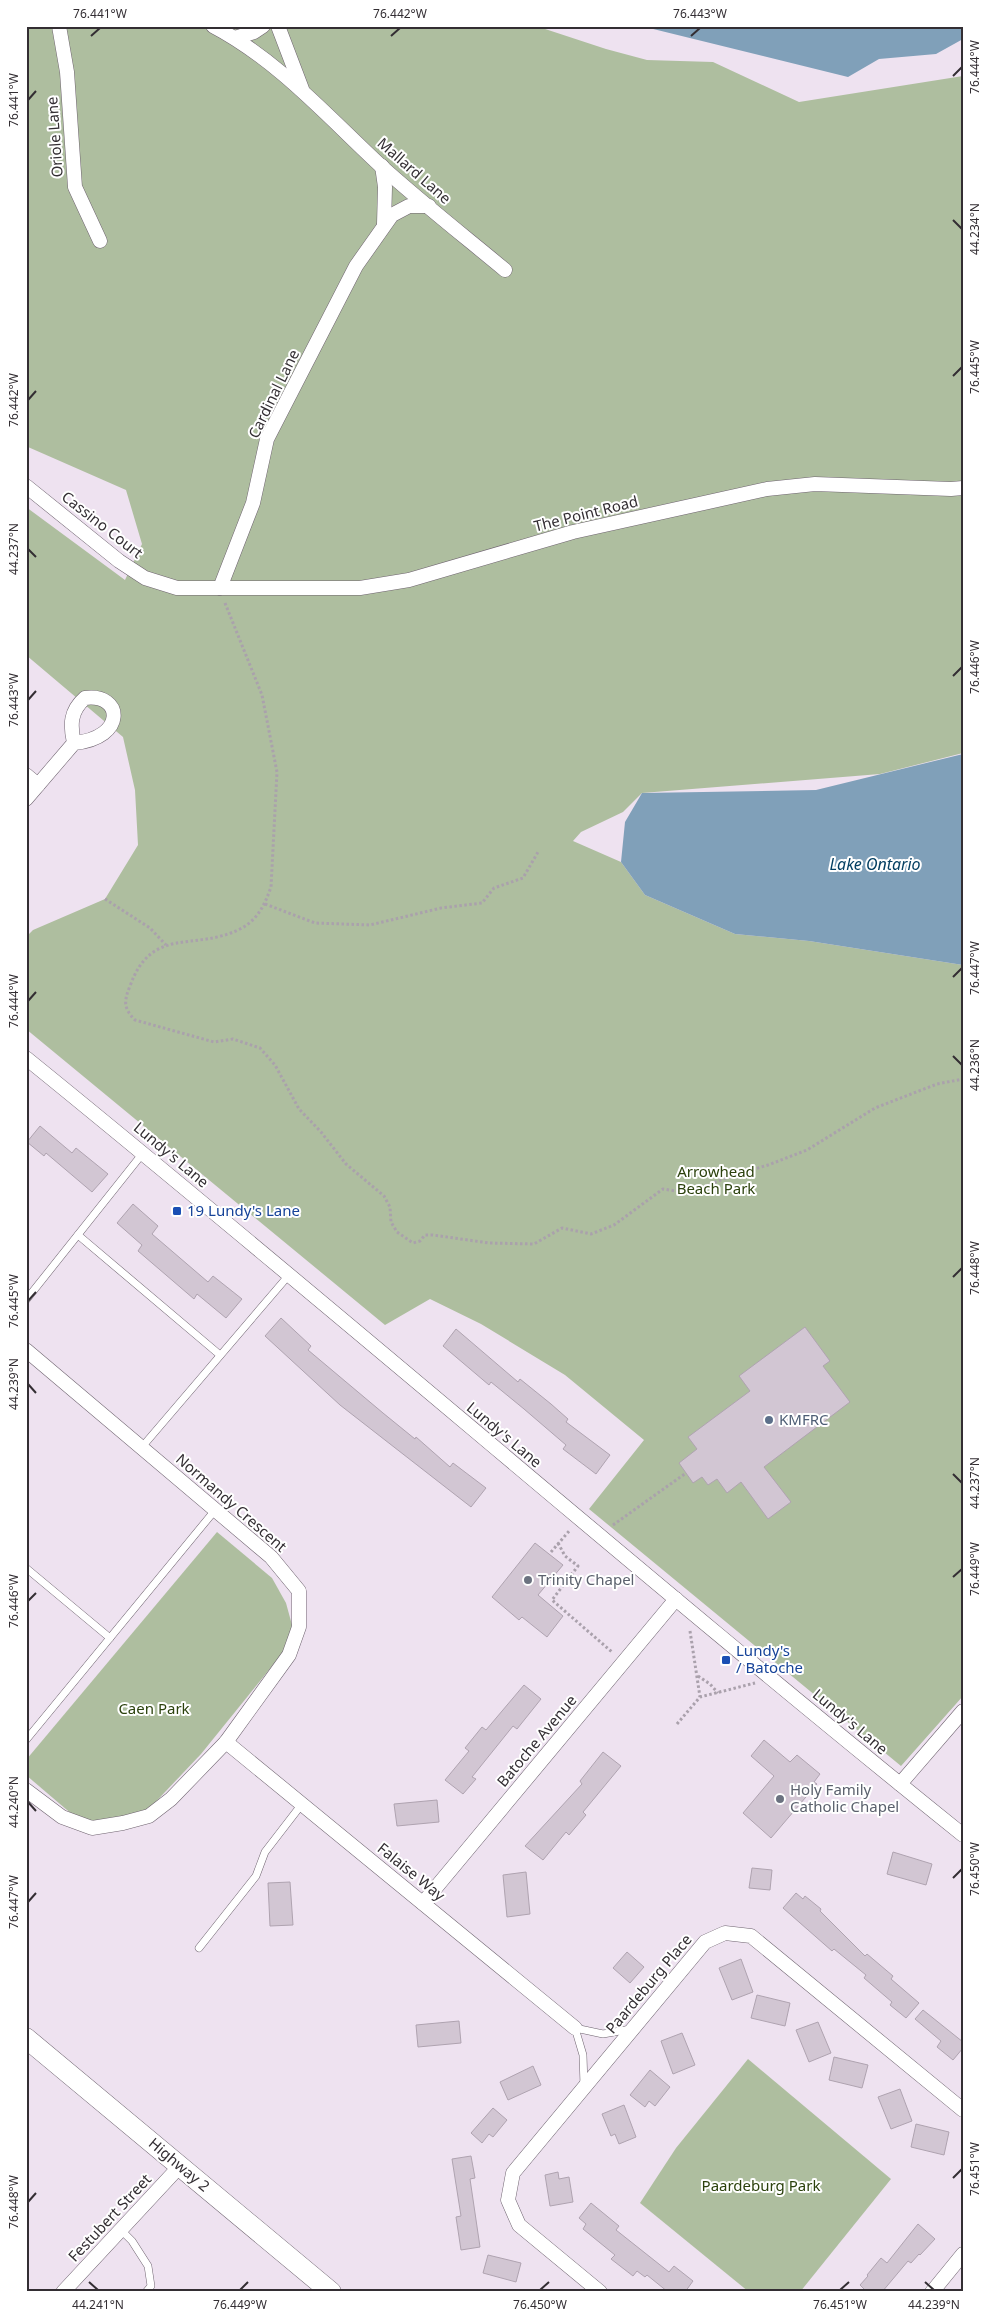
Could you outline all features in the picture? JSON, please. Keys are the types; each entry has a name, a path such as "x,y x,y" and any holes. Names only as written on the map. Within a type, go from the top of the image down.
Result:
{"main road":[{"name":"Highway 2","path":"26,2038 331,2292"}],"street":[{"name":"Oriole Lane","path":"59,26 67,72 75,187 100,241"},
{"name":"Mallard Lane","path":"213,26 235,38 305,94 382,166 505,270"},
{"path":"235,38 254,32 263,26"},
{"name":"Mallard Lane","path":"278,26 296,80 305,94"},
{"path":"382,166 385,187 384,224"},
{"name":"Cardinal Lane","path":"220,588 253,504 267,439 356,266 392,215 403,208 416,205 430,206"},
{"name":"The Point Road","path":"220,588 360,588 409,580 573,532 766,489 815,484 963,488"},
{"name":"Cassino Court","path":"26,486 119,561 145,578 177,588 220,588"},
{"path":"26,800 74,743"},
{"path":"26,775 38,785"},
{"name":"Lundy's Lane","path":"26,1058 144,1153 676,1599 963,1835"},
{"name":"Normandy Crescent","path":"26,1350 271,1557 299,1591 299,1627 289,1655 226,1742 170,1799 148,1816 123,1823 92,1828 62,1817 26,1790"},
{"name":"Batoche Avenue","path":"424,1903 676,1599"},
{"path":"900,1784 963,1711"},
{"name":"Falaise Way","path":"226,1742 575,2028"},
{"name":"Paardeburg Place","path":"600,2292 519,2225 508,2200 513,2173 705,1942 726,1933 751,1936 963,2110"},
{"name":"Festubert Street","path":"63,2292 180,2166"},
{"path":"932,2292 963,2254"}],"lane":[{"path":"26,1300 144,1153"},
{"path":"78,1235 220,1355"},
{"path":"142,1447 289,1275"},
{"path":"26,1740 216,1509"},
{"path":"26,1568 110,1638"},
{"path":"199,1948 256,1876 265,1852 302,1804"},
{"path":"584,2087 583,2055 575,2028 603,2034 632,2028"},
{"path":"121,2230 132,2241 148,2266 151,2286 146,2292"}],"path":[{"path":"220,588 262,695 276,772 272,878 266,904 255,918 240,929 202,941 166,945 152,951 141,962 124,1001 127,1012 135,1020 214,1042 234,1039 260,1048 275,1065 299,1109 321,1132 346,1164 384,1196 390,1207 391,1222 397,1232 413,1243 420,1241 425,1235 489,1243 534,1244 562,1228 591,1234 614,1225 663,1190 689,1193 728,1177 768,1166 807,1150 875,1108 936,1084 963,1079"},
{"path":"266,904 315,923 370,925 441,908 482,903 494,888 523,878 538,852"},
{"path":"105,899 150,928 166,945"},
{"path":"613,1525 686,1473"},
{"path":"551,1552 573,1526"},
{"path":"558,1543 565,1556 578,1566 552,1600 624,1662"},
{"path":"688,1624 700,1697"},
{"path":"697,1676 710,1684 718,1693"},
{"path":"677,1724 700,1697 754,1684 758,1681"}],"green space":[{"name":"Arrowhead Beach Park","path":"26,26 536,26 647,60 713,62 799,102 963,76 963,753 880,774 642,793 623,812 581,832 573,841 621,862 645,895 735,934 809,941 963,965 963,1696 901,1766 589,1509 644,1440 565,1375 481,1324 430,1299 385,1325 26,1029 26,937 33,930 105,899 138,845 135,790 123,737 26,655 26,507 125,580 142,544 126,490 28,447 26,441"},
{"name":"Caen Park","path":"217,1532 272,1578 286,1603 292,1625 285,1650 201,1754 148,1810 99,1825 74,1816 26,1775 26,1760"},
{"name":"Paardeburg Park","path":"748,2059 891,2179 800,2292 749,2292 640,2203 676,2148"}],"water":[{"path":"641,26 963,26 963,39 936,54 879,59 848,77"},
{"name":"Lake Ontario","path":"963,754 963,965 809,941 735,934 645,895 621,862 625,822 642,793 816,790"}],"building":[{"path":"40,1126 72,1153 76,1148 108,1174 92,1192 46,1153 44,1156 27,1142"},
{"path":"133,1204 158,1226 152,1234 208,1282 213,1276 242,1299 226,1318 197,1294 194,1299 138,1251 142,1245 117,1223"},
{"path":"281,1318 311,1346 308,1350 383,1413 415,1439 416,1437 450,1467 453,1463 486,1488 471,1507 340,1405 265,1336"},
{"name":"KMFRC","path":"805,1327 830,1361 823,1366 850,1402 764,1467 791,1502 768,1519 741,1482 727,1493 717,1479 708,1485 702,1477 693,1483 679,1463 697,1449 688,1437 750,1391 739,1376"},
{"path":"456,1329 518,1382 520,1379 551,1404 568,1419 566,1422 610,1455 596,1474 563,1449 566,1445 524,1409 491,1382 489,1385 443,1346"},
{"name":"Trinity Chapel","path":"535,1543 563,1565 538,1595 563,1616 547,1637 522,1617 519,1620 492,1597"},
{"path":"524,1685 541,1699 517,1729 513,1726 472,1777 476,1779 463,1794 445,1780 469,1751 465,1748 482,1727 486,1730"},
{"name":"Holy Family Catholic Chapel","path":"764,1740 790,1762 797,1755 820,1774 814,1782 817,1784 771,1838 743,1813 774,1776 751,1756"},
{"path":"603,1752 621,1766 583,1812 586,1815 569,1835 566,1832 543,1860 525,1846 582,1784 580,1781"},
{"path":"437,1800 439,1822 397,1826 394,1804"},
{"path":"893,1852 932,1864 926,1885 887,1874"},
{"path":"752,1868 772,1870 770,1890 749,1888"},
{"path":"526,1872 530,1914 507,1917 503,1875"},
{"path":"290,1882 293,1925 270,1926 268,1883"},
{"path":"796,1893 803,1899 805,1896 821,1909 820,1911 865,1956 867,1954 893,1976 891,1979 919,2003 906,2018 890,2005 892,2002 864,1978 866,1975 834,1949 832,1951 783,1908"},
{"path":"627,1952 644,1967 630,1983 613,1968"},
{"path":"741,1959 753,1992 732,2000 719,1968"},
{"path":"757,1995 790,2003 785,2026 751,2018"},
{"path":"923,2010 963,2042 963,2048 953,2060 937,2047 941,2041 915,2019"},
{"path":"459,2021 461,2043 418,2047 416,2025"},
{"path":"818,2022 831,2053 809,2062 796,2030"},
{"path":"682,2033 695,2065 673,2074 661,2041"},
{"path":"834,2057 868,2065 862,2088 829,2080"},
{"path":"533,2066 541,2085 508,2100 500,2082"},
{"path":"650,2070 670,2087 655,2106 649,2101 645,2107 630,2095"},
{"path":"900,2089 912,2121 891,2129 878,2097"},
{"path":"624,2105 636,2137 619,2144 615,2134 611,2136 602,2114"},
{"path":"493,2108 507,2120 493,2137 489,2134 482,2143 471,2133"},
{"path":"916,2124 949,2132 944,2155 911,2147"},
{"path":"471,2156 475,2178 470,2179 480,2247 461,2250 456,2217 461,2216 452,2159"},
{"path":"558,2172 559,2179 569,2177 573,2202 550,2206 545,2175"},
{"path":"591,2203 619,2226 616,2230 669,2272 674,2266 693,2281 685,2292 668,2292 647,2275 645,2277 637,2271 633,2276 611,2259 615,2255 583,2229 586,2224 579,2218"},
{"path":"918,2224 935,2239 911,2263 908,2261 882,2292 867,2292 860,2285 867,2275 881,2258 887,2263"},
{"path":"488,2255 521,2263 516,2282 483,2273"}],"place":[{"name":"19 Lundy's Lane","path":"177,1211"},
{"name":"KMFRC","path":"769,1420"},
{"name":"Trinity Chapel","path":"528,1580"},
{"name":"Lundy's / Batoche","path":"726,1660"},
{"name":"Holy Family Catholic Chapel","path":"780,1799"}]}
